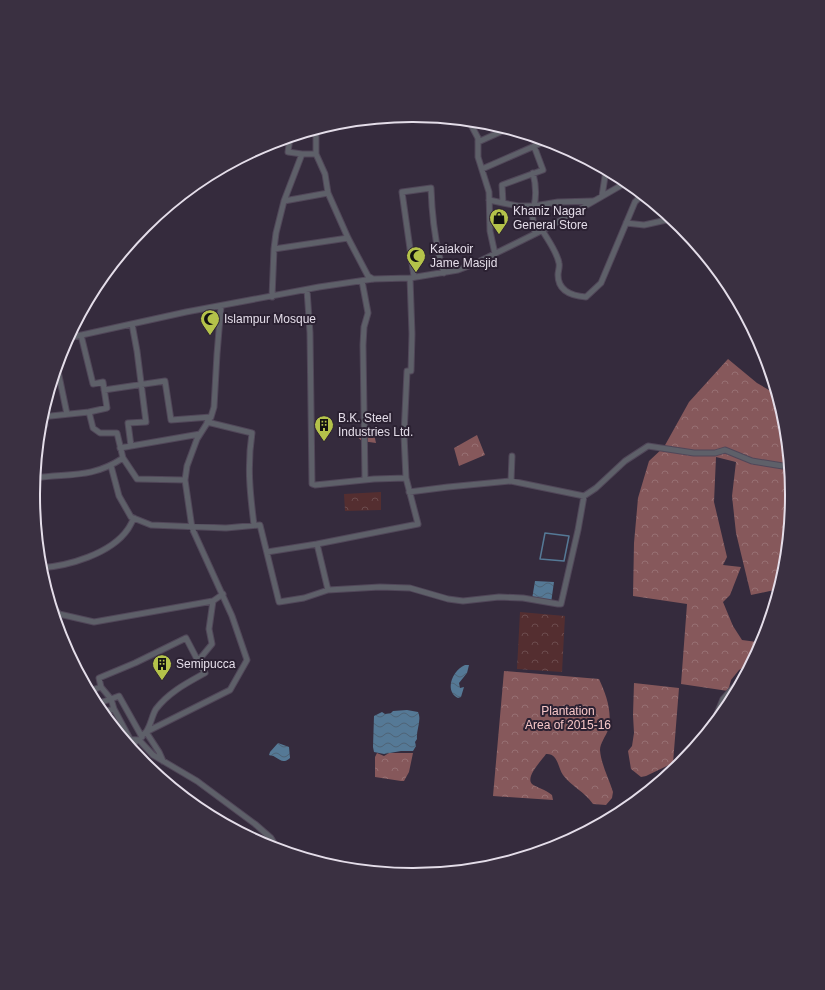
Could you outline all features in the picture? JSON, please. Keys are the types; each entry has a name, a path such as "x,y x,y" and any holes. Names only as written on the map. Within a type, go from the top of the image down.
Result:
{"street":[{"path":"473,128 478,138 478,157 487,183 490,231 495,254"},
{"path":"478,142 498,133"},
{"path":"316,135 316,154 325,174 328,193 348,238 368,276 373,279"},
{"path":"289,143 288,152 316,154"},
{"path":"482,169 538,144"},
{"path":"503,203 502,186 543,170 534,146"},
{"path":"272,297 276,233 284,201 302,154"},
{"path":"533,174 536,186 536,197 532,206 535,234"},
{"path":"602,196 605,176"},
{"path":"75,336 307,290 373,279 412,278 444,273 474,264 495,254 535,234 620,186"},
{"path":"267,552 317,544 418,524 406,478 404,435 406,371 411,371 412,278 402,192 431,188 436,240 444,273"},
{"path":"284,201 328,193"},
{"path":"536,197 548,204"},
{"path":"542,230 560,264 558,282 564,291 573,296 586,297 601,283 634,202 638,198"},
{"path":"489,200 518,206 532,206 558,202 590,202 596,200"},
{"path":"626,222 644,225 664,221"},
{"path":"274,249 348,238"},
{"path":"362,281 368,313 364,326 363,345 365,480"},
{"path":"307,290 310,333 312,484 406,478"},
{"path":"146,732 230,690 247,660 223,594 192,528 185,480 186,466 200,434 211,417 214,407 221,306"},
{"path":"131,446 128,424 146,422 142,385 132,324"},
{"path":"48,416 89,412 107,408 103,382 92,384 81,335"},
{"path":"59,377 67,414"},
{"path":"104,390 166,381 171,420 211,417"},
{"path":"89,412 93,428 100,433 116,433 123,458 137,479 185,480"},
{"path":"207,422 252,433 249,454 249,481 254,525"},
{"path":"120,448 200,434"},
{"path":"410,492 448,487 511,482 584,496 596,488 625,461 648,446 694,453 715,453 725,450 752,461 784,466"},
{"path":"511,482 512,456"},
{"path":"41,478 88,474 111,466 123,458"},
{"path":"111,466 119,496 131,517 151,525 192,528 226,528 260,525 280,602 304,598 328,590 380,587 410,588 448,599 464,601 499,597 523,598 561,604 578,530 584,496"},
{"path":"47,567 74,563 101,550 115,542 127,530 134,518"},
{"path":"317,544 328,590"},
{"path":"60,614 94,622 213,601 223,594"},
{"path":"198,662 212,644 210,629 213,601"},
{"path":"123,729 111,699 101,687 99,678 135,663 186,638 205,673 172,692 155,710 150,726 146,732 134,743"},
{"path":"95,689 101,687"},
{"path":"103,702 119,696 140,738 154,756 197,781 255,824 272,840"},
{"path":"109,710 114,709"},
{"path":"146,732 163,761"},
{"path":"130,739 140,738"}],"green space":[{"path":"728,359 757,383 769,390 778,422 782,446 785,495 782,544 778,568 772,590 751,595 736,533 732,496 736,462 716,457 714,502 727,557 723,565 741,567 730,595 723,602 733,626 742,640 755,642 743,668 731,680 728,691 681,684 687,604 633,596 634,543 638,498 649,461 664,447 689,402"},
{"path":"345,430 380,431 382,433 374,434 376,443 362,441 356,436 344,435"},
{"path":"477,435 485,455 459,466 454,448"},
{"path":"381,492 381,510 345,511 344,494"},
{"path":"520,612 565,616 562,672 517,669"},
{"name":"Plantation Area of 2015-16","path":"504,671 599,679 606,697 610,717 608,730 600,750 603,766 613,792 612,798 606,805 593,804 563,775 555,758 550,754 546,754 538,764 532,773 530,781 532,784 552,795 553,800 493,796"},
{"name":"Plantation Area of 2015-16","path":"634,683 679,688 673,761 668,765 641,777 631,769 628,751 632,746 634,733"},
{"path":"377,753 384,756 389,753 413,753 409,772 404,781 375,777 375,757"}],"water":[{"path":"535,581 554,582 551,603 532,599"},
{"path":"465,665 469,665 467,673 459,683 460,688 464,687 461,697 458,698 451,690 452,680 457,671"},
{"path":"407,710 418,712 419,715 417,739 415,742 416,746 413,751 401,751 384,754 374,752 374,716 382,712 385,714 393,711"},
{"path":"278,743 289,747 290,758 288,760 282,761 269,755"}],"waterway":[{"path":"545,533 569,536 564,561 540,559 545,533"}],"place":[{"name":"Khaniz Nagar General Store","path":"499,235"},
{"name":"Kaiakoir Jame Masjid","path":"416,273"},
{"name":"Islampur Mosque","path":"210,336"},
{"name":"B.K. Steel Industries Ltd.","path":"324,442"},
{"name":"Semipucca","path":"162,681"}]}
